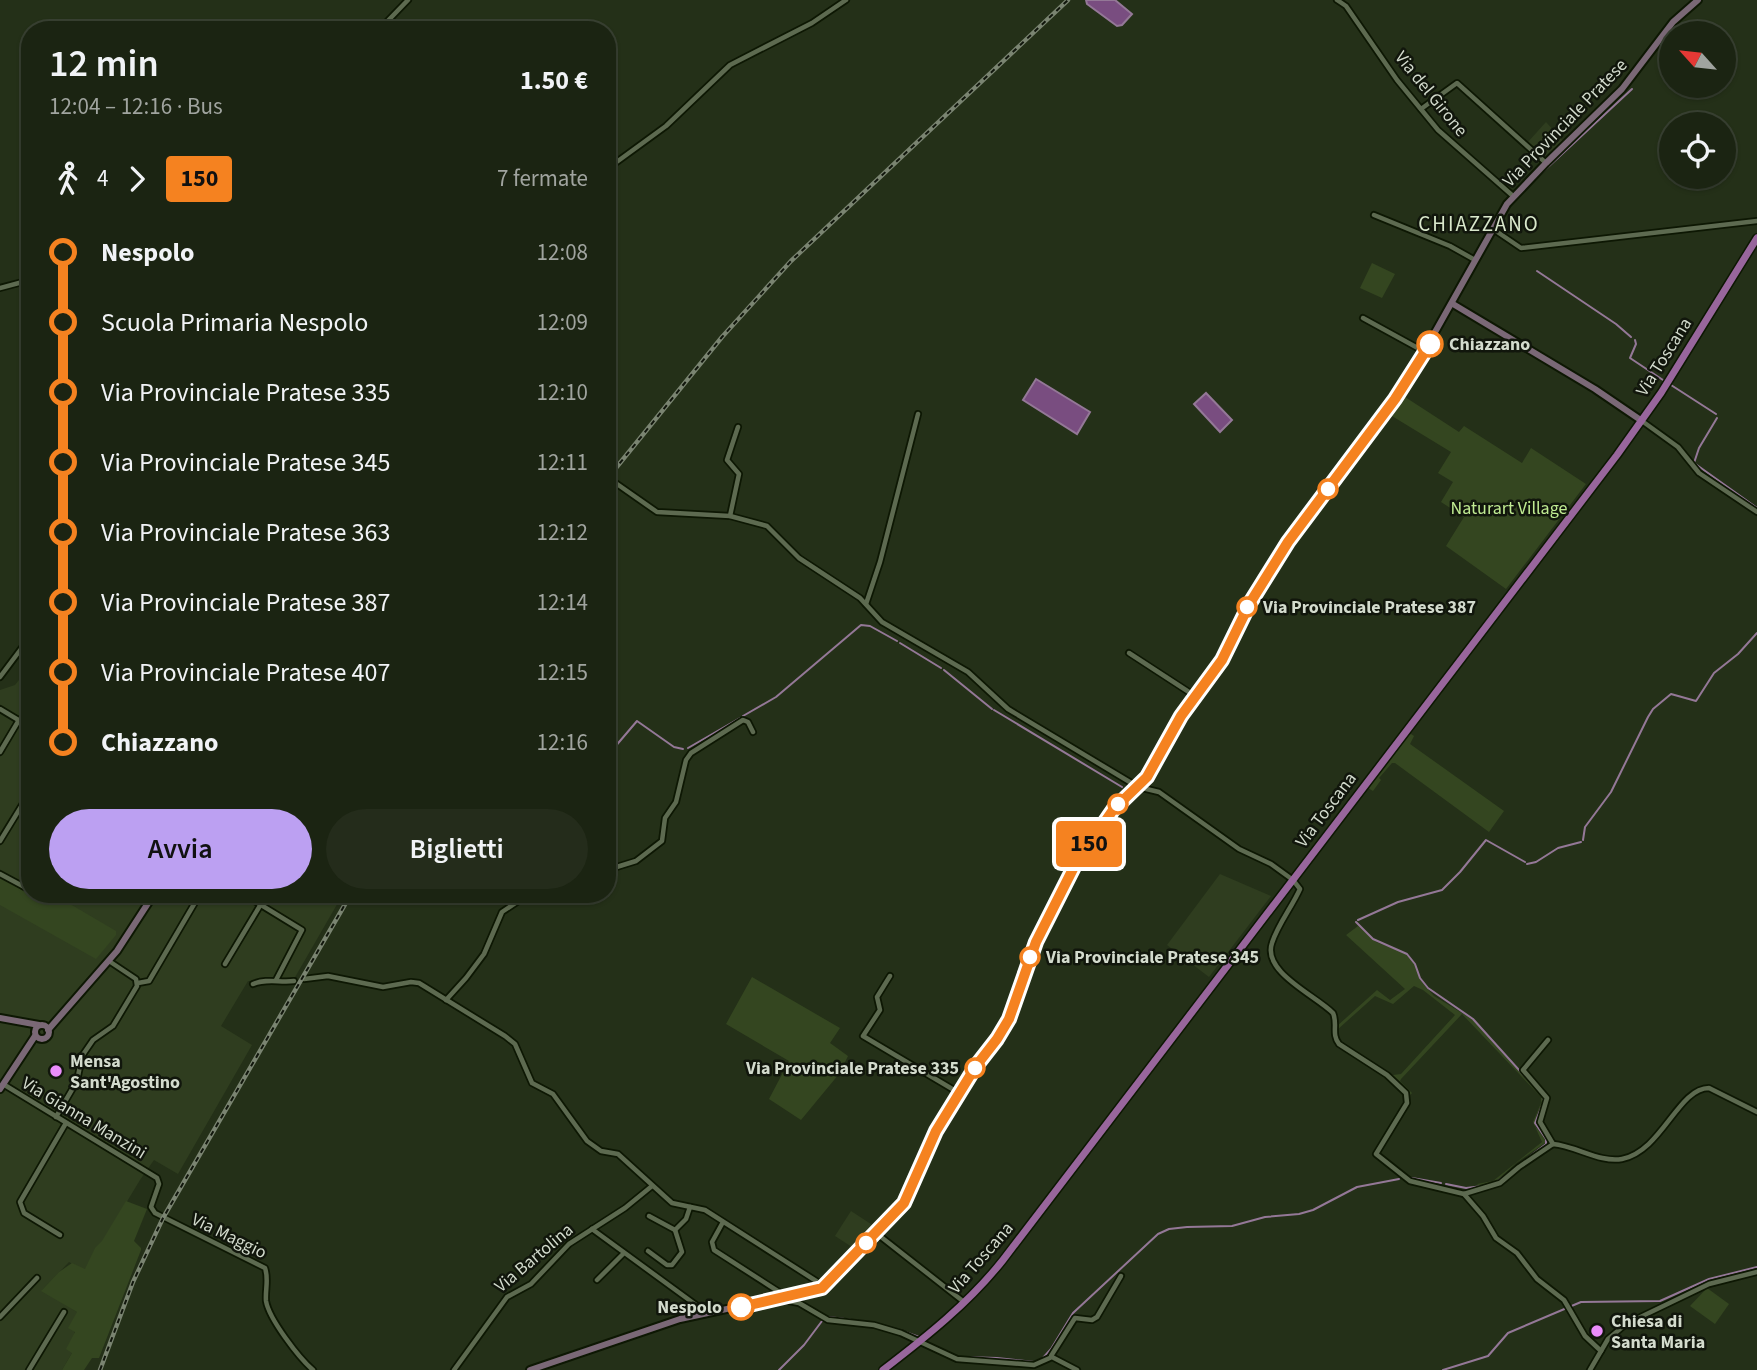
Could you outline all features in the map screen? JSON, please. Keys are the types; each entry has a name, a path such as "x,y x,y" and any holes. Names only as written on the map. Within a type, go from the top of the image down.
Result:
{"main road":[{"name":"Via Toscana","path":"883,1370 954,1313 1003,1260 1642,421 1757,238"}],"street":[{"path":"388,21 408,0"},
{"path":"616,162 666,126 730,65 812,23 846,0"},
{"name":"Via del Girone","path":"1337,0 1346,6 1397,80 1449,142 1513,196"},
{"name":"Via Provinciale Pratese","path":"825,1287 908,1198 926,1150 959,1093 1009,1019 1032,953 1068,877 1113,810 1147,777 1168,736 1222,660 1250,603 1288,542 1387,410 1426,352 1513,196 1622,89 1673,22 1698,0"},
{"path":"1421,110 1457,83 1546,163"},
{"path":"1374,215 1450,246 1475,260"},
{"path":"1493,229 1517,247 1523,248 1757,221"},
{"path":"0,288 21,282"},
{"path":"1453,304 1595,389 1642,421 1678,447 1699,473 1757,512"},
{"path":"1363,318 1426,352"},
{"path":"866,604 880,562 918,414"},
{"path":"730,516 739,474 727,460 738,426"},
{"path":"616,483 657,512 730,516 767,526 799,558 854,593 882,622 968,672 1008,709 1138,787 1159,792 1239,849 1268,862 1293,880 1300,889 1272,943 1275,967 1333,1013 1334,1037 1339,1044 1390,1078 1408,1096 1406,1105 1377,1156 1410,1181 1464,1194 1500,1183 1553,1144"},
{"path":"0,677 21,649"},
{"path":"1129,653 1195,696"},
{"path":"0,709 19,720 0,752"},
{"path":"616,867 636,861 662,841 665,818 676,802 689,755 744,720 753,732"},
{"path":"0,841 21,807"},
{"path":"0,874 21,885"},
{"path":"2,1087 43,1027 65,1009 109,961 148,903"},
{"path":"109,961 138,983 149,981 195,903"},
{"path":"257,903 300,928 302,932 276,980"},
{"path":"446,1000 484,954 502,912 516,903"},
{"path":"225,964 260,905"},
{"path":"304,979 328,976 383,988 415,982 425,986 515,1044 528,1079 535,1086 553,1094 587,1141 601,1151 618,1154 672,1203 703,1209 825,1287"},
{"path":"890,976 877,997 880,1010 863,1036 959,1093"},
{"path":"253,984 276,980 294,981"},
{"path":"56,1117 77,1081 82,1056 93,1040 113,1026 138,983"},
{"path":"0,1018 43,1027"},
{"path":"25,1024 37,1036 47,1037 43,1027"},
{"path":"1548,1040 1523,1070 1547,1096 1547,1105 1540,1122 1553,1144 1608,1159 1628,1157 1654,1140 1692,1094 1702,1088 1709,1088 1757,1112"},
{"name":"Via Gianna Manzini","path":"2,1087 151,1174"},
{"path":"60,1235 24,1213 20,1202 66,1124"},
{"name":"Via Maggio","path":"151,1174 159,1181 151,1204 153,1211 179,1227 265,1268 266,1298 270,1312 313,1370"},
{"name":"Via Bartolina","path":"454,1370 502,1301 531,1283 569,1244 631,1204 652,1186"},
{"path":"1464,1194 1483,1216 1496,1238 1520,1256 1534,1276 1567,1304 1585,1336 1601,1351"},
{"path":"675,1230 686,1219 690,1207"},
{"path":"648,1251 667,1265 672,1265 682,1252 675,1230 649,1216"},
{"path":"723,1222 712,1244 714,1250 787,1297"},
{"path":"592,1229 708,1313"},
{"path":"876,1233 965,1302"},
{"path":"597,1280 624,1253"},
{"path":"1590,1370 1618,1328 1709,1284 1757,1272"},
{"path":"779,1299 799,1303 828,1320 883,1327 957,1359 1034,1365 1050,1357 1075,1318 1092,1320 1097,1317 1121,1276"},
{"path":"0,1317 37,1278"},
{"path":"530,1370 656,1327 825,1287"},
{"path":"954,1294 954,1313"},
{"path":"29,1370 64,1312"},
{"path":"1050,1357 1058,1358 1077,1370"}],"shaded area":[{"path":"1086,0 1115,0 1132,14 1122,25 1117,26 1087,4"},
{"path":"1546,122 1563,141 1545,156 1528,142"},
{"path":"1036,379 1090,412 1077,434 1023,400"},
{"path":"1206,393 1232,420 1220,432 1194,404"},
{"path":"21,677 21,903 338,903 294,979 248,981 221,1026 252,1045 178,1174 154,1160 85,1271 69,1262 42,1290 77,1312 72,1353 62,1370 0,1370 0,690 15,685"},
{"path":"1220,874 1271,896 1209,977 1167,945"},
{"path":"851,1211 877,1228 855,1249 835,1236"}],"green space":[{"path":"1372,263 1395,274 1382,298 1360,288"},
{"name":"Naturart Village","path":"1402,395 1459,432 1464,426 1522,463 1531,448 1586,484 1506,589 1446,546 1464,517 1441,502 1453,482 1438,473 1451,452 1387,413"},
{"path":"1411,734 1414,736 1410,744 1504,811 1489,832 1395,763 1379,778 1381,780 1373,791 1368,788"},
{"path":"0,877 21,889 21,903 68,903 116,931 116,935 96,959 0,905"},
{"path":"1358,926 1376,942 1405,953 1415,964 1420,979 1434,996 1475,1021 1544,1099 1535,1126 1546,1140 1545,1143 1516,1163 1499,1179 1479,1186 1477,1184 1493,1181 1542,1142 1533,1122 1541,1097 1462,1014 1401,1079 1412,1093 1410,1095 1396,1079 1340,1042 1336,1027 1377,990 1390,1000 1405,989 1346,935","holes":["1414,986 1455,1015 1401,1074 1393,1075 1340,1041 1337,1030 1375,996 1393,1004"]},
{"path":"752,977 840,1028 830,1043 848,1056 839,1074 801,1120 769,1099 789,1061 726,1024"},
{"path":"126,1201 147,1209 134,1241 141,1250 99,1358 92,1358 84,1370 62,1370 72,1353 66,1349 75,1332 68,1328 77,1312 41,1291 72,1263 85,1269 95,1248"},
{"path":"1707,1288 1729,1304 1715,1324 1690,1306"}],"waterway":[{"path":"1534,180 1632,89"},
{"path":"1537,271 1631,337"},
{"path":"1635,340 1630,358 1663,380"},
{"path":"1671,385 1716,414"},
{"path":"1717,418 1699,448 1694,463 1757,508"},
{"path":"743,716 776,697 861,625 870,626 897,641"},
{"path":"1583,840 1585,827 1611,792 1653,709 1671,694 1696,701 1714,673 1738,654 1757,633"},
{"path":"900,643 941,668"},
{"path":"944,670 992,709"},
{"path":"994,710 1122,787"},
{"path":"688,748 740,718"},
{"path":"616,746 637,721 674,747 683,749"},
{"path":"1358,920 1398,902 1442,890 1486,840 1525,862"},
{"path":"1527,864 1536,862 1558,848 1581,842"},
{"path":"1356,922 1373,939 1407,954 1428,988 1473,1019 1537,1090"},
{"path":"1495,1183 1546,1144 1546,1139 1535,1123 1544,1096"},
{"path":"1412,1178 1441,1183"},
{"path":"1042,1359 1073,1313 1158,1234 1169,1229 1232,1226 1265,1217 1299,1214 1313,1210 1357,1187 1399,1179"},
{"path":"1446,1184 1466,1188 1483,1186"},
{"path":"1443,1370 1488,1356 1508,1333 1581,1302 1660,1301 1709,1279 1757,1267"},
{"path":"829,1317 875,1324 919,1337"},
{"path":"779,1370 804,1345 822,1321"},
{"path":"963,1357 1034,1362"}],"railway":[{"path":"616,468 722,337 791,261 1068,0"},
{"path":"100,1370 133,1282 163,1218 346,903"}],"bus line":[{"name":"150","path":"741,1307 822,1288 899,1211 908,1198 936,1131 955,1098 1009,1019 1036,942 1075,865 1113,810 1147,777 1168,736 1222,660 1250,603 1288,542 1395,399 1430,344"}],"place":[{"name":"Chiazzano","path":"1430,344"},
{"name":"Via Provinciale Pratese 387","path":"1247,607"},
{"name":"Via Provinciale Pratese 345","path":"1030,957"},
{"name":"Via Provinciale Pratese 335","path":"975,1068"},
{"name":"Mensa Sant'Agostino","path":"56,1071"},
{"name":"Nespolo","path":"741,1307"},
{"name":"Chiesa di Santa Maria","path":"1597,1331"}],"district":[{"name":"CHIAZZANO","path":"1479,224"}]}
